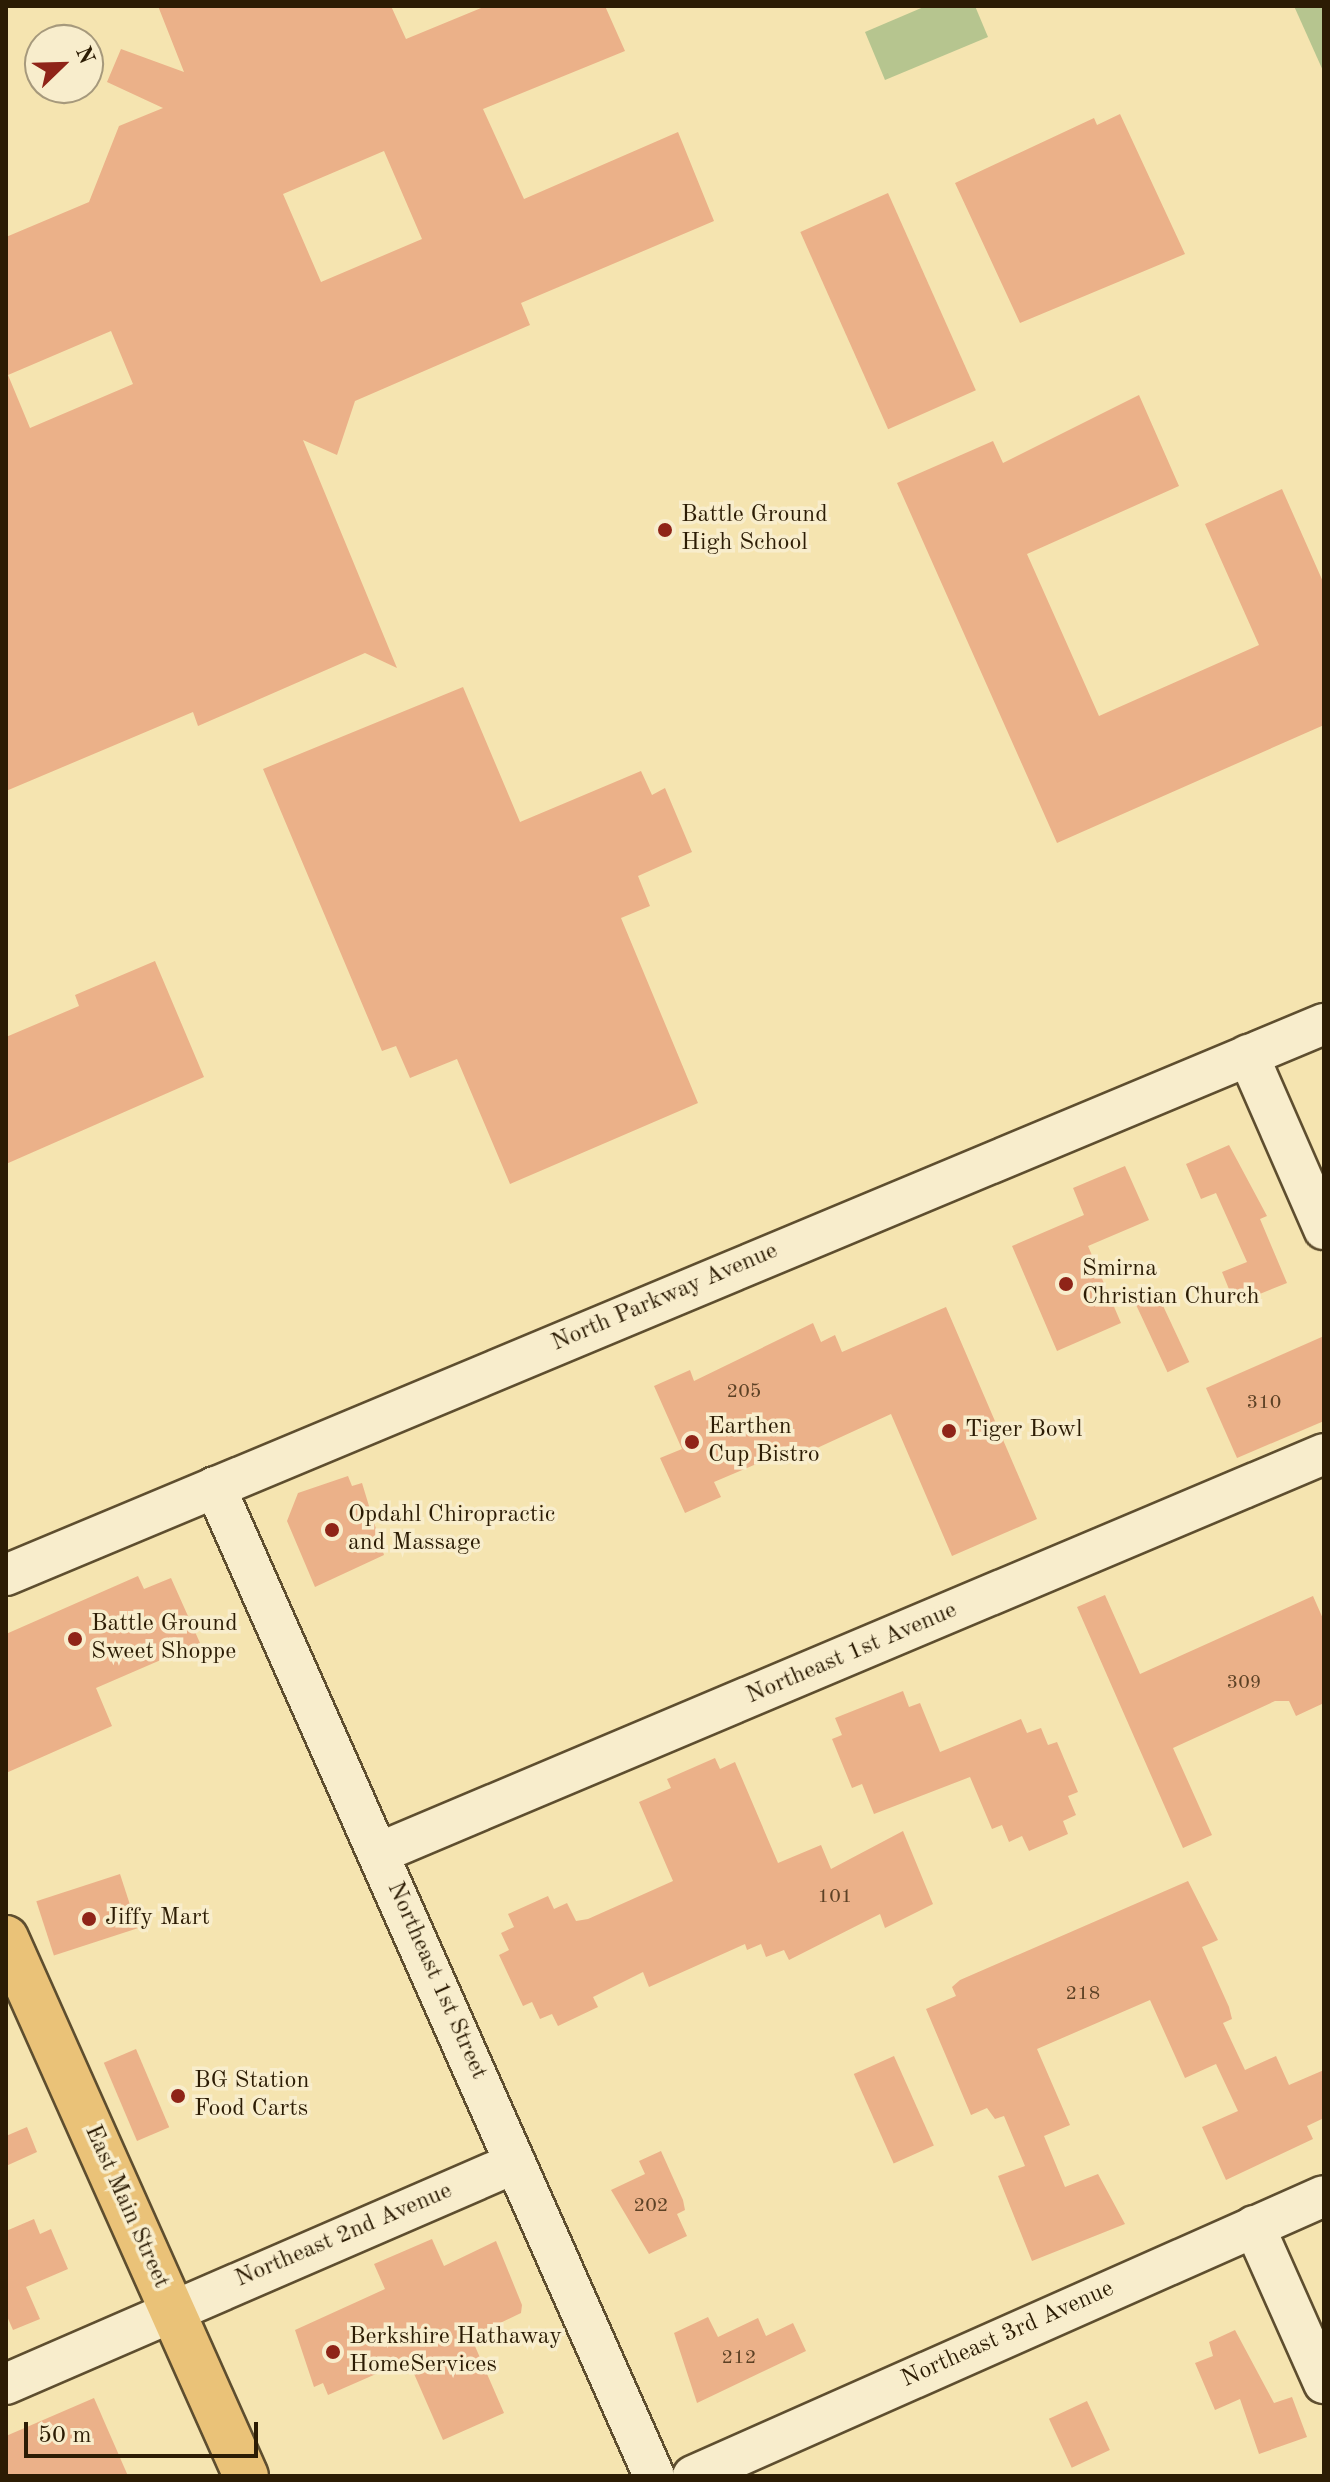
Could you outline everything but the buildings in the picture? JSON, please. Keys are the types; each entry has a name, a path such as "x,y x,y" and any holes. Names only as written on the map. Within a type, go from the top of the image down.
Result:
{"main road":[{"name":"East Main Street","path":"11,1961 246,2476"}],"street":[{"name":"North Parkway Avenue","path":"6,1575 1324,1024"},
{"path":"1248,1055 1324,1229"},
{"name":"Northeast 1st Avenue","path":"379,1853 1324,1454"},
{"name":"Northeast 1st Street","path":"215,1487 654,2476"},
{"name":"Northeast 2nd Avenue","path":"6,2384 515,2163"},
{"name":"Northeast 3rd Avenue","path":"693,2476 1324,2196"},
{"path":"1254,2226 1324,2383"}],"green space":[{"path":"926,6 975,6 988,37 885,80 865,32"},
{"path":"1294,6 1324,6 1324,73"}],"place":[{"name":"Battle Ground High School","path":"665,530"},
{"name":"Smirna Christian Church","path":"1066,1284"},
{"name":"Tiger Bowl","path":"949,1431"},
{"name":"Earthen Cup Bistro","path":"692,1442"},
{"name":"Opdahl Chiropractic and Massage","path":"332,1530"},
{"name":"Battle Ground Sweet Shoppe","path":"75,1639"},
{"name":"Jiffy Mart","path":"89,1919"},
{"name":"BG Station Food Carts","path":"178,2096"},
{"name":"Berkshire Hathaway HomeServices","path":"333,2352"}]}
